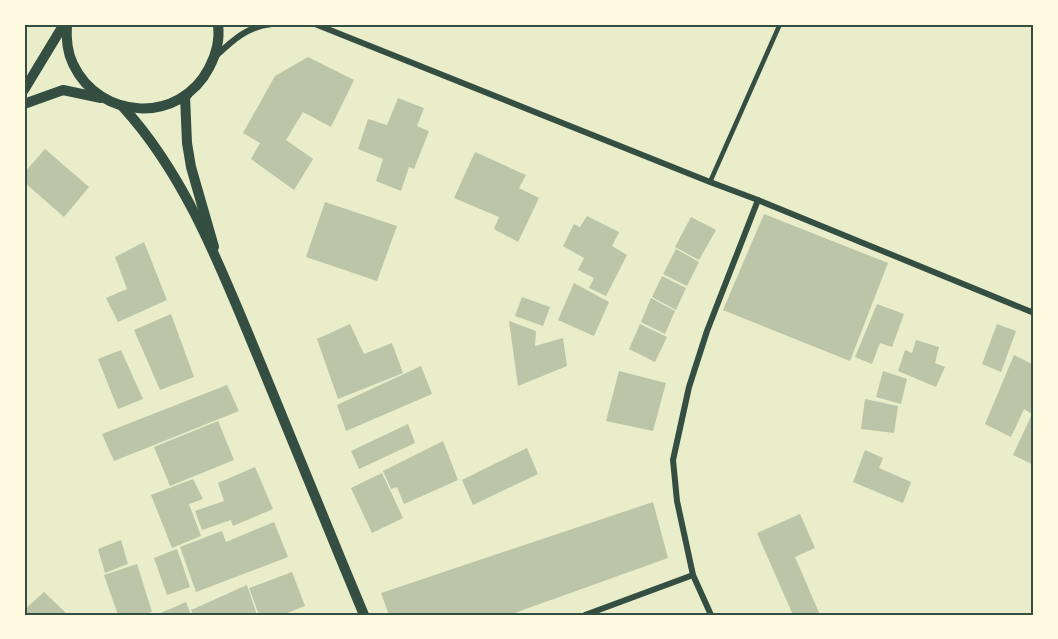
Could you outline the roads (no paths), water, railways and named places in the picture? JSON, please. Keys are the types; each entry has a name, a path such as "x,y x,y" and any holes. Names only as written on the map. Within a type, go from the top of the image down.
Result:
{"street":[{"path":"24,90 65,24"},
{"path":"65,24 66,42 72,64 85,83 102,98"},
{"path":"203,80 215,57 219,33 218,24"},
{"path":"24,104 63,90 102,98 123,107 145,110 167,105 187,95 203,80 216,56 238,35 262,25 272,24"},
{"path":"314,24 758,200 1034,313"},
{"path":"187,95 185,96 187,143 191,167 217,259"},
{"path":"123,107 146,134 178,184 217,259 364,615"},
{"path":"711,615 693,575 677,501 673,460 689,387 706,331 758,200"},
{"path":"585,615 693,575"}],"lane":[{"path":"710,182 780,24"}]}
